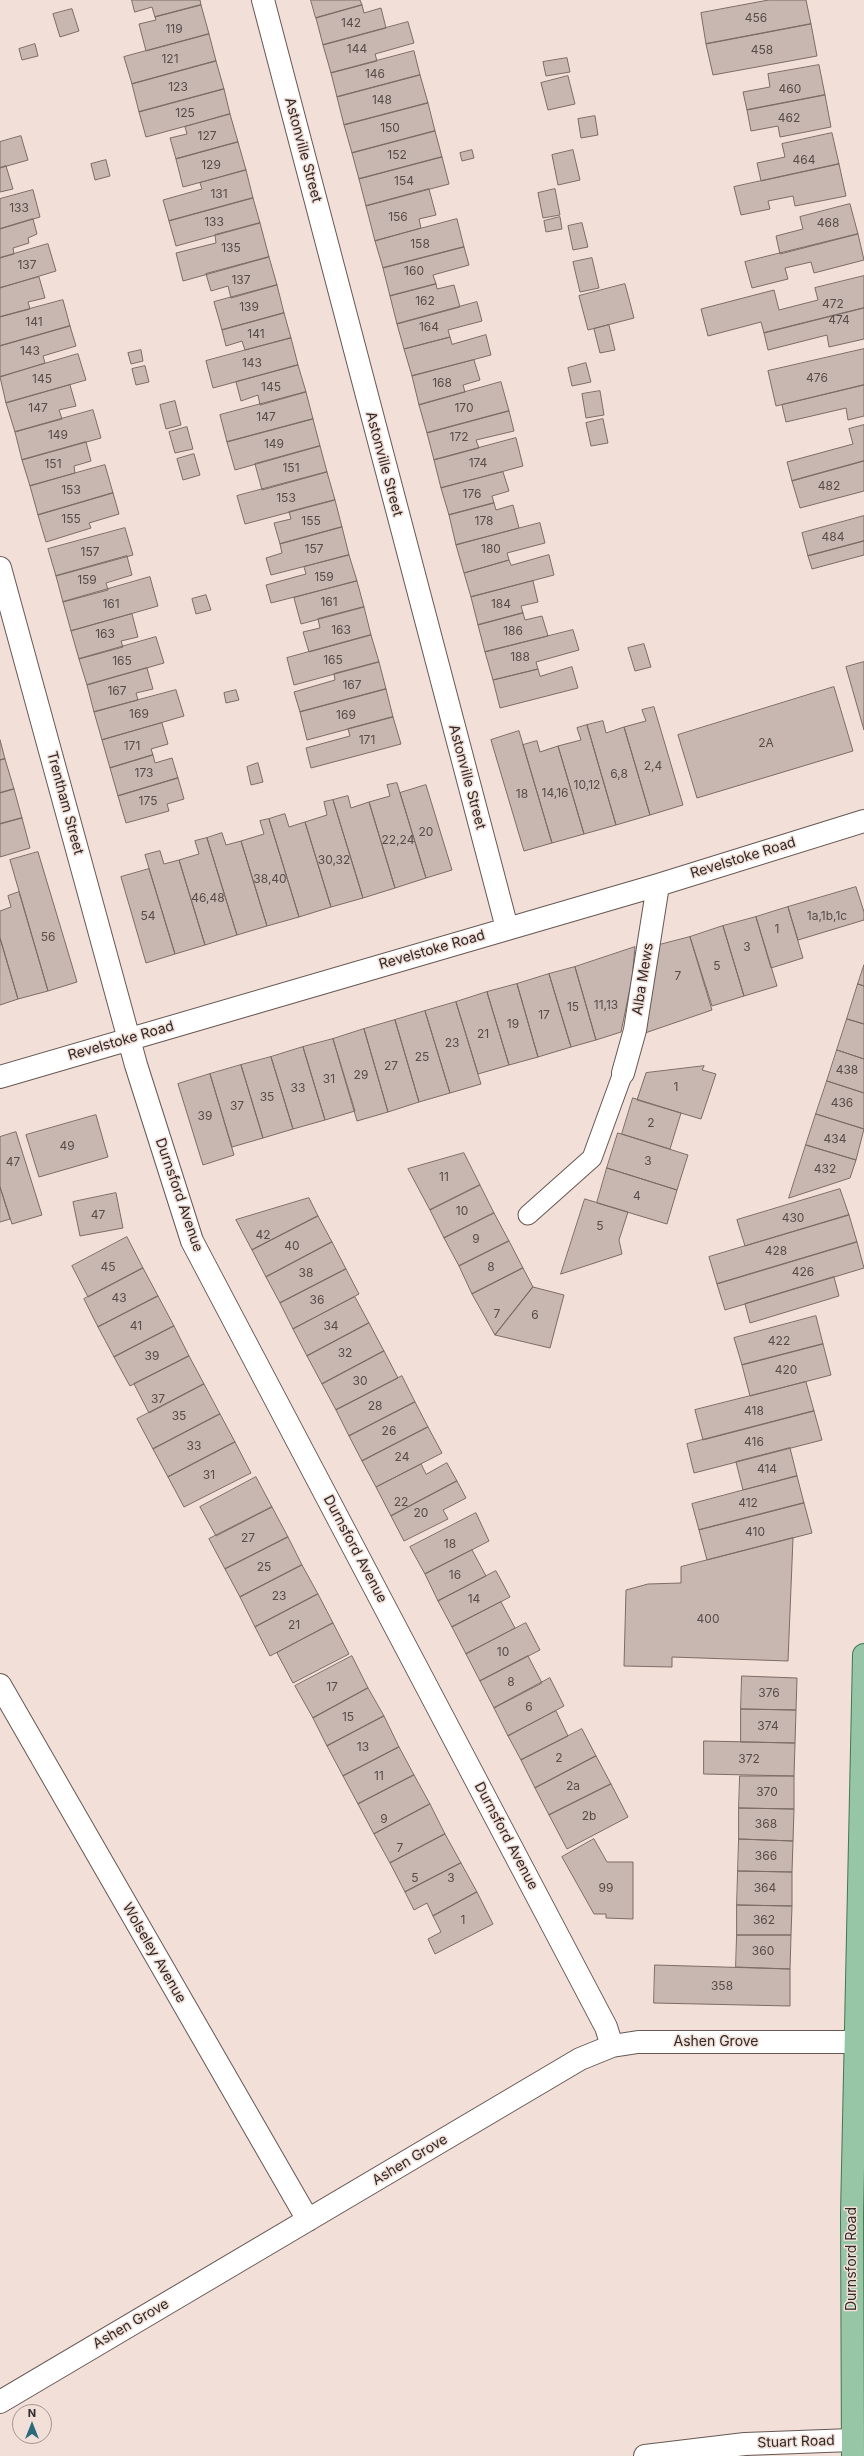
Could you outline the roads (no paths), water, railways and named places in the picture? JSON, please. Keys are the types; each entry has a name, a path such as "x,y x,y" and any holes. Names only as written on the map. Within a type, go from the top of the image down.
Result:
{"main road":[{"name":"Durnsford Road","path":"853,2448 852,2214 856,2042 860,2006 864,1655"}],"street":[{"name":"Astonville Street","path":"262,0 507,928"},
{"name":"Trentham Street","path":"0,568 129,1039"},
{"name":"Revelstoke Road","path":"0,1077 658,885 864,821"},
{"name":"Alba Mews","path":"623,1073 635,1030 658,885"},
{"name":"Durnsford Avenue","path":"129,1039 192,1241 606,2027 612,2046"},
{"name":"Wolseley Avenue","path":"0,1685 308,2220"},
{"name":"Ashen Grove","path":"0,2402 580,2059 612,2046 638,2042 856,2042"},
{"name":"Stuart Road","path":"645,2456 745,2444 853,2448"}],"lane":[{"path":"528,1215 592,1158 623,1073"}]}
